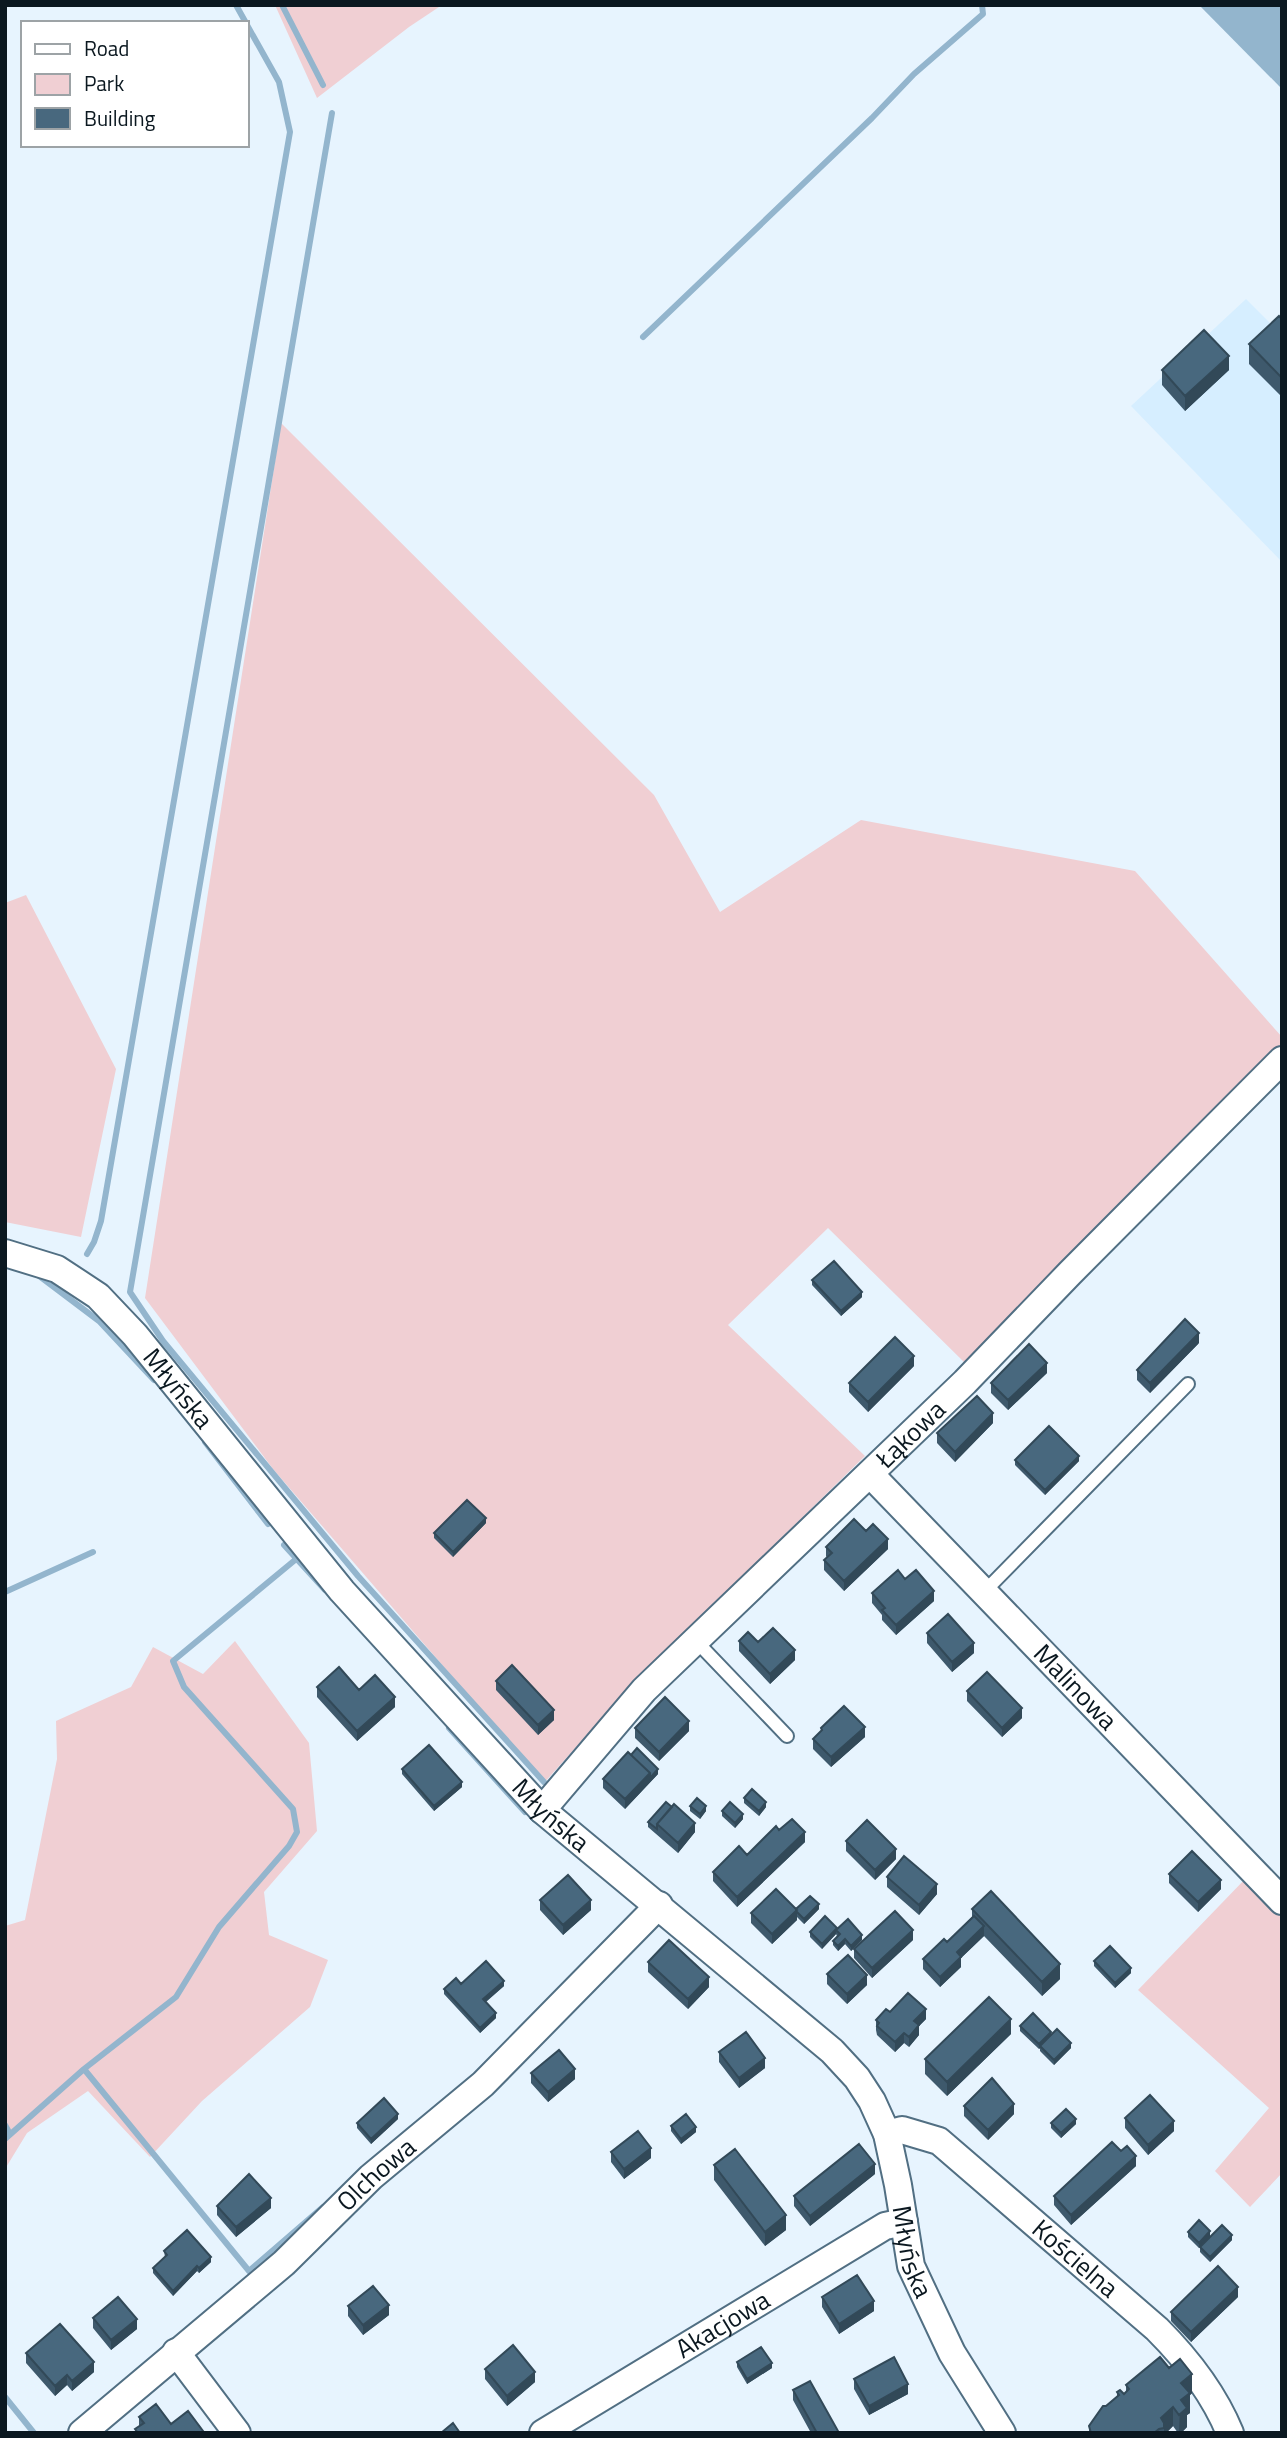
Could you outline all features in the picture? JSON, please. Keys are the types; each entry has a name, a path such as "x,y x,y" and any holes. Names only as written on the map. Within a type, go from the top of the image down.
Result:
{"street":[{"name":"Łąkowa","path":"542,1810 644,1690 965,1382 1282,1060"},
{"name":"Młyńska","path":"5,1253 57,1269 98,1296 135,1335 342,1591 542,1810 832,2051 857,2078 872,2101 887,2134 911,2266 952,2353 1002,2433"},
{"name":"Malinowa","path":"870,1474 1282,1901"},
{"name":"Olchowa","path":"82,2433 284,2263 371,2177 483,2084 659,1905"},
{"name":"Kościelna","path":"887,2134 902,2130 939,2141 1157,2329 1197,2376 1230,2433"},
{"name":"Akacjowa","path":"543,2433 886,2226 904,2221"},
{"path":"176,2352 237,2433"}],"lane":[{"path":"984,1592 1188,1384"},
{"path":"696,1642 787,1736"}],"shaded area":[{"path":"1199,5 1282,5 1282,89"},
{"path":"1246,299 1282,335 1282,562 1131,406"}],"green space":[{"path":"275,5 442,5 317,98"},
{"path":"281,423 654,795 720,912 861,820 1135,871 1282,1037 1282,1043 965,1363 828,1228 728,1325 865,1456 633,1683 544,1783 273,1469 145,1298"},
{"path":"26,895 116,1069 81,1237 5,1222 5,903"},
{"path":"235,1641 309,1743 317,1831 264,1892 269,1935 328,1960 310,2007 202,2101 150,2157 88,2091 27,2133 5,2169 5,1926 25,1920 57,1759 56,1721 131,1687 153,1647 203,1674"},
{"path":"1247,1877 1282,1913 1282,2173 1250,2207 1215,2171 1269,2108 1138,1990"}],"building":[{"path":"1279,316 1282,319 1282,378 1249,344"},
{"path":"1204,330 1229,356 1185,396 1162,370"},
{"path":"834,1261 862,1292 841,1311 812,1280"},
{"path":"1185,1319 1199,1333 1150,1383 1137,1370"},
{"path":"895,1337 914,1356 868,1402 849,1383"},
{"path":"1029,1344 1047,1363 1008,1400 991,1383"},
{"path":"977,1396 993,1413 955,1452 937,1433"},
{"path":"1049,1426 1079,1456 1045,1490 1015,1460"},
{"path":"467,1500 486,1518 453,1552 434,1533"},
{"path":"854,1519 866,1531 873,1524 888,1539 844,1581 824,1560 832,1553 826,1547"},
{"path":"898,1570 905,1579 916,1570 934,1591 896,1625 882,1610 885,1608 872,1593"},
{"path":"948,1614 974,1643 952,1662 927,1633"},
{"path":"773,1628 795,1650 770,1674 739,1641 748,1632 758,1642"},
{"path":"512,1665 554,1710 538,1725 496,1681"},
{"path":"339,1667 359,1690 375,1675 395,1697 357,1731 317,1687"},
{"path":"987,1672 1022,1708 1002,1728 967,1691"},
{"path":"665,1697 689,1721 659,1752 635,1728"},
{"path":"844,1706 865,1727 831,1757 813,1739"},
{"path":"429,1745 462,1782 434,1806 402,1769"},
{"path":"637,1748 658,1769 650,1778 650,1773 631,1755"},
{"path":"628,1752 650,1773 625,1799 603,1779"},
{"path":"752,1789 766,1802 759,1811 744,1798"},
{"path":"697,1798 706,1806 700,1814 690,1806"},
{"path":"666,1802 672,1807 657,1824 657,1829 648,1822"},
{"path":"730,1802 743,1814 735,1823 722,1811"},
{"path":"674,1804 695,1823 678,1843 657,1824"},
{"path":"792,1819 805,1832 737,1897 713,1872 739,1846 747,1855 776,1826 779,1830"},
{"path":"867,1820 896,1849 875,1870 846,1841"},
{"path":"1192,1851 1221,1880 1198,1902 1169,1874"},
{"path":"904,1856 937,1884 919,1905 887,1877"},
{"path":"568,1875 591,1900 563,1925 540,1900"},
{"path":"776,1889 797,1910 772,1934 751,1913"},
{"path":"991,1891 1060,1964 1042,1982 972,1909"},
{"path":"810,1896 819,1904 804,1919 796,1909"},
{"path":"895,1911 913,1930 872,1968 854,1949"},
{"path":"825,1916 837,1928 822,1944 810,1932"},
{"path":"974,1916 984,1926 957,1952 961,1957 940,1977 923,1959 944,1939 947,1942"},
{"path":"848,1919 862,1935 851,1946 845,1939 838,1946 833,1941 840,1934 836,1930"},
{"path":"669,1940 709,1977 688,1999 648,1962"},
{"path":"1110,1946 1131,1968 1115,1983 1094,1961"},
{"path":"848,1955 867,1975 847,1994 827,1974"},
{"path":"486,1961 504,1981 483,1999 496,2013 480,2028 444,1989 456,1978 461,1984"},
{"path":"908,1993 926,2009 914,2021 919,2025 909,2037 904,2033 895,2042 877,2026 879,2023 876,2020 886,2009 890,2012"},
{"path":"989,1997 1011,2019 947,2082 925,2059"},
{"path":"1033,2013 1051,2032 1039,2044 1020,2026"},
{"path":"1057,2029 1071,2043 1054,2060 1040,2046"},
{"path":"746,2032 765,2058 739,2078 719,2052"},
{"path":"559,2050 575,2069 548,2092 531,2073"},
{"path":"992,2078 1014,2104 988,2130 964,2106"},
{"path":"1150,2095 1174,2121 1148,2145 1125,2118"},
{"path":"384,2098 398,2114 371,2139 357,2123"},
{"path":"1066,2109 1076,2119 1061,2133 1051,2123"},
{"path":"686,2114 696,2127 681,2139 671,2126"},
{"path":"638,2131 651,2148 624,2169 611,2152"},
{"path":"1112,2142 1121,2151 1127,2146 1136,2156 1071,2215 1054,2196"},
{"path":"859,2144 875,2164 810,2216 794,2196"},
{"path":"735,2149 786,2215 765,2232 714,2165"},
{"path":"249,2174 271,2198 236,2227 217,2206"},
{"path":"1199,2220 1210,2231 1199,2243 1188,2232"},
{"path":"1222,2225 1232,2235 1210,2257 1200,2247"},
{"path":"187,2230 211,2257 199,2268 197,2266 173,2291 153,2268 167,2255 164,2251"},
{"path":"1218,2266 1238,2287 1191,2332 1171,2312"},
{"path":"857,2275 874,2301 839,2324 822,2297"},
{"path":"373,2286 389,2305 363,2325 348,2306"},
{"path":"118,2297 137,2319 111,2340 93,2318"},
{"path":"60,2324 94,2362 72,2381 67,2375 55,2386 26,2353"},
{"path":"513,2345 535,2372 507,2396 485,2369"},
{"path":"761,2347 772,2363 747,2379 737,2362"},
{"path":"894,2357 908,2384 869,2406 854,2379"},
{"path":"1160,2357 1169,2368 1180,2359 1192,2374 1181,2383 1190,2393 1181,2400 1187,2408 1179,2415 1173,2407 1161,2418 1164,2428 1154,2433 1091,2433 1089,2426 1103,2406 1119,2395 1117,2392 1120,2390 1124,2394 1129,2389 1126,2385"},
{"path":"810,2381 838,2431 836,2433 817,2433 793,2390"},
{"path":"156,2404 171,2424 188,2411 203,2431 138,2433 135,2429 144,2423 139,2417"},
{"path":"453,2423 460,2433 441,2433"}],"waterway":[{"path":"236,5 245,21"},
{"path":"282,5 323,85"},
{"path":"643,337 872,118 914,74 983,14 982,5"},
{"path":"87,1254 101,1221 290,132 279,82 248,27"},
{"path":"332,113 130,1292 163,1341 358,1576 544,1782"},
{"path":"38,1275 99,1321 154,1380"},
{"path":"205,1442 268,1524"},
{"path":"284,1545 325,1590"},
{"path":"5,1592 93,1552"},
{"path":"5,2139 84,2069 176,1997 219,1927 289,1846 297,1832 293,1809 184,1687 173,1661 295,1560"},
{"path":"449,1728 525,1812"},
{"path":"84,2069 249,2271 323,2207"},
{"path":"5,2125 10,2134"},
{"path":"5,2397 34,2433"}]}
